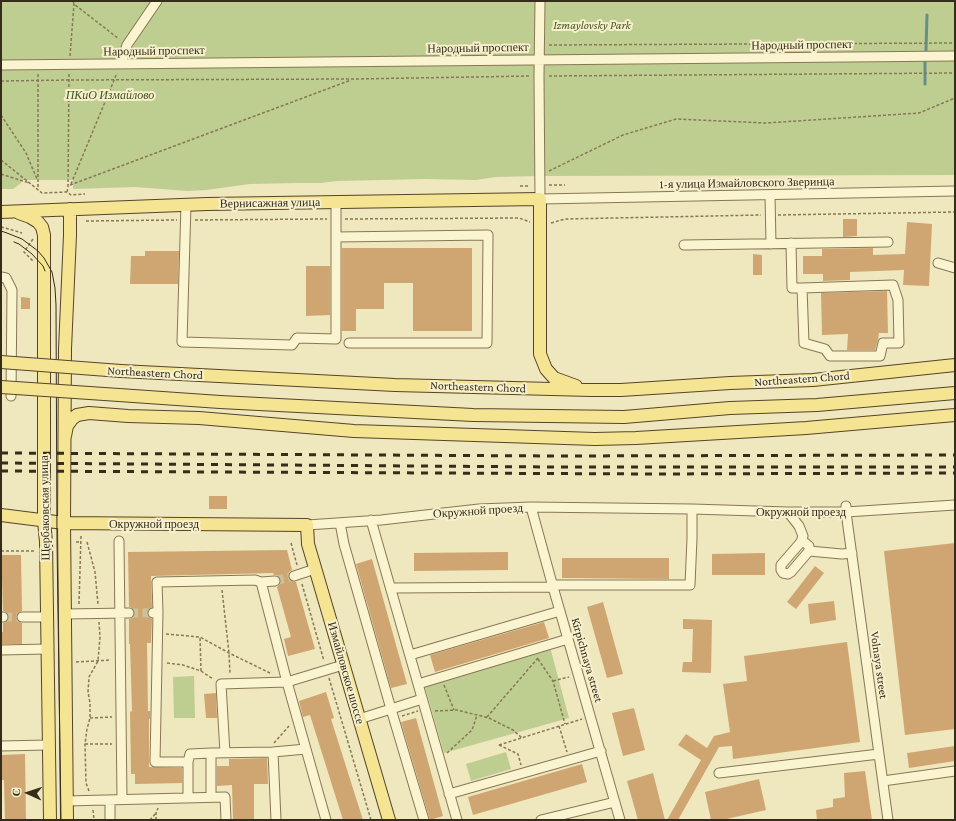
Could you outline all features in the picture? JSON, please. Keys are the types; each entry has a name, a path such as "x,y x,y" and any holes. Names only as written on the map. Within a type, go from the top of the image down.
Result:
{"main road":[{"name":"Вернисажная улица","path":"1,212 186,204 540,199"},
{"path":"540,199 540,354 546,370 554,378 591,390"},
{"name":"Щербаковская улица","path":"67,820 64,524 65,349 70,209"},
{"name":"Щербаковская улица","path":"16,211 38,222 42,227 44,235 44,521 46,542 50,820"},
{"name":"Northeastern Chord","path":"1,362 121,372 395,385 591,390 621,390 730,383 813,380 955,365"},
{"name":"Northeastern Chord","path":"1,387 220,402 466,415 624,417 730,408 816,405 955,393"},
{"path":"65,436 67,426 72,419 77,415 89,413 128,416 199,418 354,431 595,440 806,428 955,415"},
{"name":"Окружной проезд","path":"1,515 64,524 307,524"},
{"name":"Измайловское шоссе","path":"307,524 308,544 389,820"}],"street":[{"path":"121,63 127,45 157,1"},
{"path":"540,1 540,199"},
{"name":"Народный проспект","path":"1,64 955,56"},
{"name":"1-я улица Измайловского Зверинца","path":"540,199 955,191"},
{"path":"770,195 771,244"},
{"path":"186,204 182,342 292,345 296,338 336,339 336,202"},
{"path":"336,238 488,235 487,343 349,343"},
{"path":"684,245 888,242"},
{"path":"791,243 792,288 892,286 898,300 900,343 883,343 880,356 830,356 825,349 804,343 802,288"},
{"path":"938,262 955,268"},
{"path":"1,277 6,278 12,290 11,396"},
{"name":"Окружной проезд","path":"307,524 340,523 479,509 532,507 788,512 955,505"},
{"name":"Kirpichnaya street","path":"532,507 552,586 620,820"},
{"path":"391,588 690,585 692,509"},
{"name":"Volnaya street","path":"846,509 888,820"},
{"path":"788,512 803,536 801,542 781,565 781,570 783,573 788,574 791,572 809,551 809,546 804,542 801,542"},
{"path":"372,520 457,820"},
{"path":"340,523 344,544 424,820"},
{"path":"119,541 124,613 121,660 122,799"},
{"path":"809,551 842,554 852,553"},
{"path":"296,575 315,569"},
{"path":"188,762 156,762 158,633 155,612 157,582 275,581"},
{"path":"262,582 287,682 326,820"},
{"path":"410,655 560,611"},
{"path":"64,614 124,613"},
{"path":"22,617 47,616"},
{"path":"418,684 568,639"},
{"path":"1,650 47,649"},
{"path":"226,753 226,684 287,682 344,665"},
{"path":"359,719 422,699"},
{"path":"1,746 48,745"},
{"path":"188,798 188,762 190,754 269,752 306,749"},
{"path":"449,794 601,751"},
{"path":"269,752 276,820"},
{"path":"211,753 211,797"},
{"path":"719,773 879,754"},
{"path":"882,781 955,771"},
{"path":"66,801 225,797 226,820"},
{"path":"110,800 110,820"},
{"path":"541,820 615,802"}],"path":[{"path":"74,2 127,45"},
{"path":"67,192 69,64 74,2"},
{"path":"540,45 955,43"},
{"path":"68,187 121,63"},
{"path":"38,64 38,190"},
{"path":"1,81 955,73"},
{"path":"70,185 354,79"},
{"path":"540,176 623,135 676,119 766,123 911,114 919,113 955,98"},
{"path":"1,115 26,153 38,180"},
{"path":"1,160 42,193 67,192 71,195 85,194"},
{"path":"1,174 31,184"},
{"path":"545,185 565,185"},
{"path":"520,186 532,186"},
{"path":"551,223 565,219 955,212"},
{"path":"86,221 519,218 530,222"},
{"path":"1,227 22,233"},
{"path":"34,237 24,252 34,261"},
{"path":"79,614 81,536"},
{"path":"76,542 81,542"},
{"path":"87,542 95,572 100,637 98,661 89,677 88,692 90,718 85,744 86,783 93,800 94,820"},
{"path":"291,543 296,575 327,670 371,820"},
{"path":"1,551 35,551"},
{"path":"158,661 183,665 201,671 226,684 229,653 221,581"},
{"path":"158,633 200,637 287,682"},
{"path":"200,637 201,671"},
{"path":"531,650 553,681 565,724"},
{"path":"486,717 537,658"},
{"path":"76,662 121,660"},
{"path":"553,681 570,676"},
{"path":"441,677 454,710"},
{"path":"426,712 457,710 486,717 513,730 522,738"},
{"path":"440,760 472,730 477,715"},
{"path":"90,718 121,716"},
{"path":"269,752 298,718"},
{"path":"524,773 518,754 499,745 582,719"},
{"path":"559,726 569,760"},
{"path":"85,744 122,743"},
{"path":"150,820 156,813 163,798"},
{"path":"156,813 156,820"}],"green space":[{"name":"ПКиО Измайлово","path":"1,1 955,1 955,175 540,176 496,177 476,180 425,179 250,184 187,191 135,187 73,189 73,180 22,180 21,183 13,189 1,189"},
{"path":"550,647 569,718 444,753 425,687"},
{"path":"194,676 195,718 174,718 173,677"},
{"path":"506,752 511,769 471,781 466,764"}],"building":[{"path":"843,219 857,219 857,236 843,237"},
{"path":"907,222 932,224 929,286 903,285 904,270 850,272 850,280 823,281 823,274 803,274 803,256 822,256 822,249 873,248 873,255 905,254"},
{"path":"342,248 472,248 472,331 413,331 413,283 384,283 384,309 356,309 356,331 342,331"},
{"path":"145,251 179,251 178,284 130,284 131,256 145,256"},
{"path":"753,254 762,255 762,275 753,275"},
{"path":"306,266 330,266 330,315 306,316"},
{"path":"887,291 888,333 879,333 875,350 847,350 848,334 822,335 821,293"},
{"path":"21,297 30,298 30,309 21,309"},
{"path":"209,496 227,496 227,509 209,509"},
{"path":"955,543 955,729 905,735 884,551"},
{"path":"287,550 292,570 289,572 288,578 290,581 296,582 315,649 288,656 284,639 291,637 277,587 281,580 277,575 274,575 273,573 151,576 152,607 149,609 147,614 152,619 151,643 147,643 148,711 150,711 149,767 182,768 182,783 135,784 135,774 131,774 130,712 132,711 129,619 134,616 135,613 132,608 129,607 128,552"},
{"path":"508,552 508,570 414,571 414,553"},
{"path":"765,553 765,575 712,575 712,554"},
{"path":"1,555 21,555 22,611 17,614 16,617 19,622 22,623 22,644 1,644 3,623 6,622 9,617 6,612 3,611"},
{"path":"562,558 669,558 669,579 562,578"},
{"path":"372,559 407,684 391,688 356,564"},
{"path":"815,566 824,573 796,609 787,602"},
{"path":"834,601 836,620 810,624 808,604"},
{"path":"603,602 623,674 607,678 587,607"},
{"path":"683,619 712,620 711,673 682,672 683,662 692,662 693,629 683,629"},
{"path":"544,622 549,638 435,672 430,655"},
{"path":"847,642 860,742 733,759 732,746 719,747 678,820 667,820 701,760 678,745 686,734 707,748 714,736 730,732 723,684 747,681 744,656"},
{"path":"326,692 334,718 331,719 363,820 343,820 310,715 303,717 299,701"},
{"path":"216,693 217,718 206,718 204,694"},
{"path":"634,708 645,750 623,756 612,713"},
{"path":"416,718 443,816 430,820 401,722"},
{"path":"955,746 955,761 909,768 907,753"},
{"path":"25,754 26,820 5,820 4,780 1,780 1,755"},
{"path":"267,758 268,784 254,784 254,820 233,820 232,785 217,786 217,766 229,766 229,759"},
{"path":"582,764 587,782 473,815 468,797"},
{"path":"865,771 872,820 817,820 816,810 833,807 833,799 845,797 844,773"},
{"path":"653,773 665,820 638,820 627,781"},
{"path":"759,779 766,810 722,820 711,820 705,792"}],"waterway":[{"path":"926,50 927,15"},
{"path":"925,62 925,84"}],"tunnel":[{"path":"275,581 294,576"},
{"path":"129,613 153,613"},
{"path":"3,617 22,617"}],"tram line":[{"path":"1,231 22,239 38,251 52,272 55,288 61,820"},
{"path":"14,242 32,254 43,266 45,271"}],"railway":[{"path":"1,453 557,456 955,455"},
{"path":"1,463 556,467 955,467"},
{"path":"1,471 653,474 955,473"}],"park label":[{"name":"Izmaylovsky Park","path":"592,25"}]}
